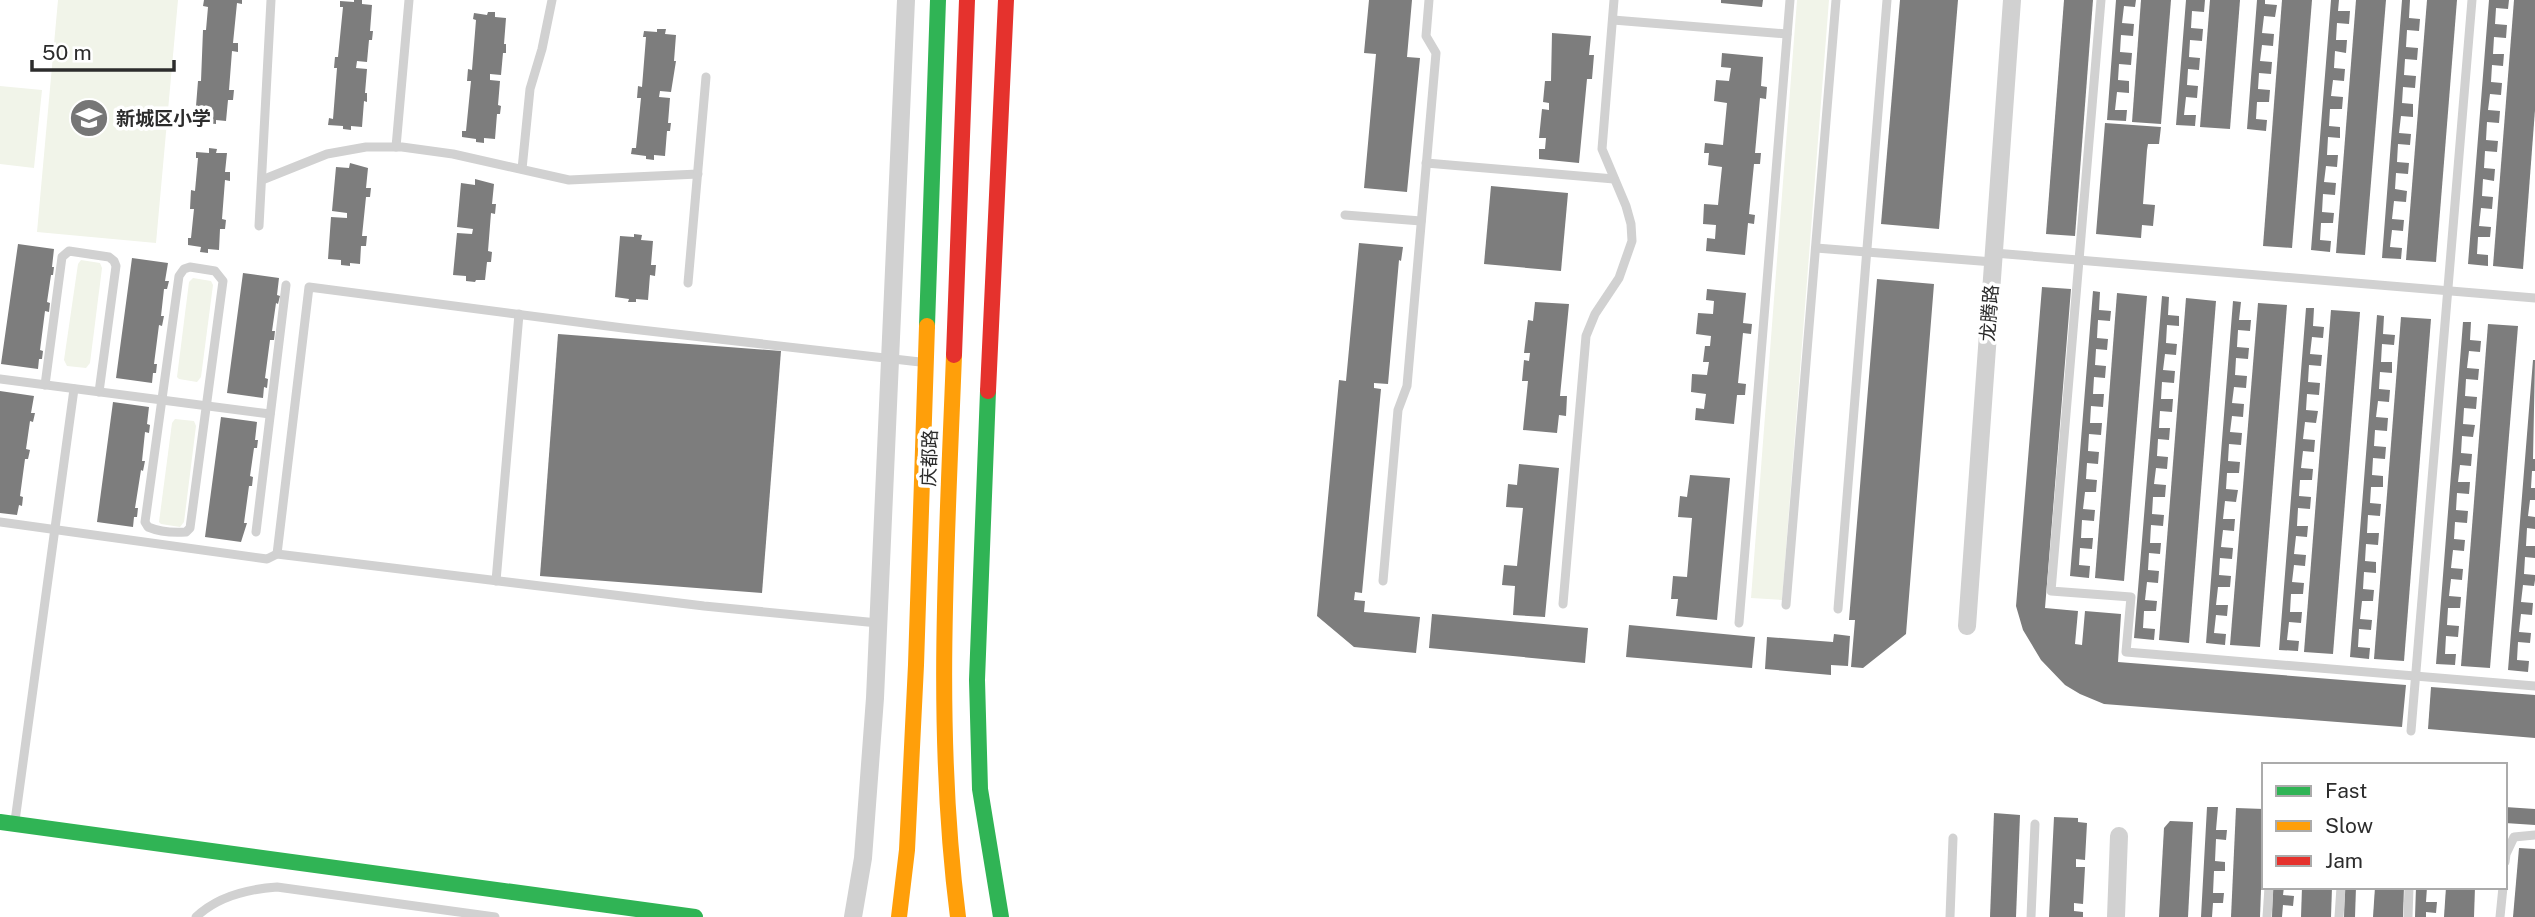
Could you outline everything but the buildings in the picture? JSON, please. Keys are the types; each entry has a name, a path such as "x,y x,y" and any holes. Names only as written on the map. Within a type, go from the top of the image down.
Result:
{"main road":[{"name":"庆都路","path":"899,917 911,787 938,0"},
{"name":"庆都路","path":"958,917 950,856 942,664 967,0"},
{"path":"1001,917 980,789 977,680 1006,0"},
{"path":"7,823 695,917"}],"street":[{"path":"853,917 863,858 878,623 906,0"},
{"name":"龙腾路","path":"1967,626 2012,0"},
{"path":"2116,917 2119,836"}],"lane":[{"path":"260,226 271,0"},
{"path":"396,147 409,0"},
{"path":"522,169 530,89 547,29 552,0"},
{"path":"1383,581 1398,410 1407,386 1436,53 1426,36 1429,0"},
{"path":"1563,604 1586,336 1595,314 1619,278 1632,241 1631,223 1602,149 1614,0"},
{"path":"1739,623 1790,0"},
{"path":"1786,605 1836,0"},
{"path":"1838,609 1887,0"},
{"path":"2101,0 2051,591 2131,597 2126,652 2535,686"},
{"path":"2411,730 2472,0"},
{"path":"1613,20 1787,34"},
{"path":"688,283 706,77"},
{"path":"262,180 327,153 358,147 396,147 453,154 569,180 698,174"},
{"path":"1426,163 1614,180"},
{"path":"1345,215 1421,221"},
{"path":"1816,248 2079,260 2535,298"},
{"path":"45,385 62,257 69,251 109,257 116,266 99,392"},
{"path":"190,267 215,271 223,281 206,406 190,528 186,532 178,533 148,527 145,522 179,275 190,267"},
{"path":"256,532 286,285"},
{"path":"277,554 309,287 926,363"},
{"path":"496,581 519,314"},
{"path":"0,379 270,415"},
{"path":"7,823 55,530 74,389"},
{"path":"0,522 267,559 277,554 704,606 878,623"},
{"path":"2031,917 2035,824"},
{"path":"2507,852 2514,837 2535,835"},
{"path":"1950,917 1953,838"},
{"path":"196,917 205,908 236,894 277,887 495,917"},
{"path":"2267,917 2269,889"},
{"path":"2339,917 2341,889"},
{"path":"2408,917 2409,889"},
{"path":"2500,917 2503,889"}],"shaded area":[{"name":"新城区小学","path":"58,0 178,0 156,243 37,232"},
{"path":"1797,0 1829,0 1782,600 1751,598"},
{"path":"0,86 42,90 34,168 0,164"},
{"path":"81,260 100,263 102,268 90,363 86,368 67,366 64,360 78,264"},
{"path":"193,278 211,281 213,285 201,377 197,382 177,377 189,282"},
{"path":"175,419 194,421 196,426 184,522 180,527 159,522 172,423"}],"traffic: fast":[{"path":"927,326 938,0"},
{"path":"988,391 977,680 980,789 1001,917"},
{"path":"0,822 695,917"}],"traffic: slow":[{"path":"899,917 907,850 916,665 927,326"},
{"path":"954,355 944,707 946,777 958,917"}],"traffic: jam":[{"path":"954,355 967,0"},
{"path":"988,391 1006,0"}],"place":[{"name":"新城区小学","path":"89,118"}]}
